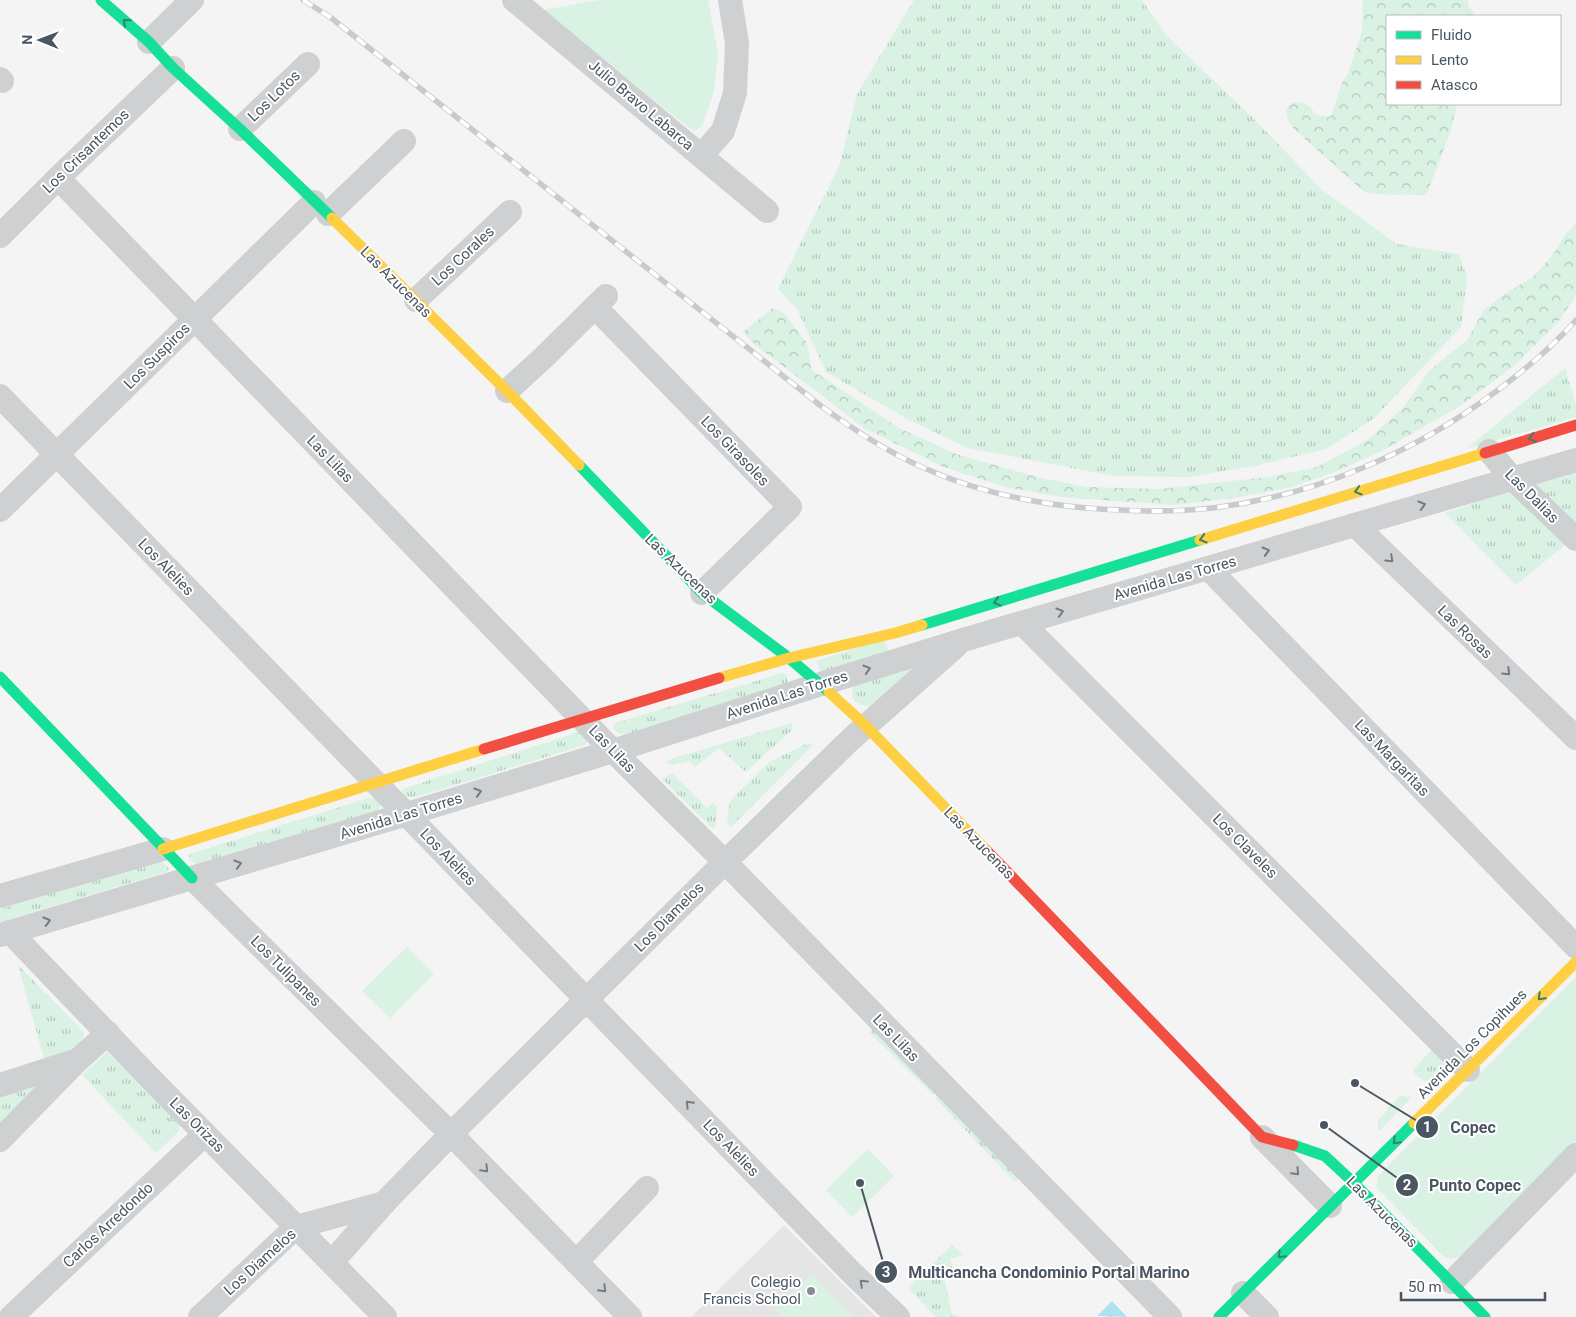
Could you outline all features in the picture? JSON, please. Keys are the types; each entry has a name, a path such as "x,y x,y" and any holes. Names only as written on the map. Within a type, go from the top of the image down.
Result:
{"street":[{"name":"Las Azucenas","path":"101,0 149,42 416,300 507,391 702,593 789,658 821,684 866,726 1330,1206"},
{"path":"149,42 192,0"},
{"path":"702,155 724,131 735,93 738,43 730,0"},
{"name":"Julio Bravo Labarca","path":"519,2 767,211"},
{"name":"Los Lotos","path":"240,129 308,64"},
{"name":"Los Crisantemos","path":"0,236 174,68"},
{"name":"Los Suspiros","path":"0,510 194,319 321,208 404,141"},
{"name":"Las Lilas","path":"58,178 613,751 725,862 1170,1317"},
{"name":"Los Corales","path":"416,300 510,212"},
{"name":"Los Girasoles","path":"507,391 600,301 790,508 702,593"},
{"name":"Los Alelies","path":"0,396 375,784 407,814 852,1273 898,1317"},
{"name":"Avenida Las Torres","path":"0,896 163,849 582,719 789,658 895,633 1576,426"},
{"name":"Las Dalias","path":"1489,451 1513,479 1576,539"},
{"name":"Avenida Las Torres","path":"5,933 613,751 963,640 1576,460"},
{"name":"Las Rosas","path":"1355,525 1576,738"},
{"name":"Las Margaritas","path":"1208,568 1576,947"},
{"name":"Los Claveles","path":"1022,623 1468,1070"},
{"name":"Los Diamelos","path":"332,1262 384,1203 451,1134 725,862 866,726 963,640"},
{"name":"Los Tulipanes","path":"0,677 163,849 451,1134 630,1317"},
{"name":"Las Orizas","path":"5,933 108,1033 385,1317"},
{"name":"Avenida Los Copihues","path":"1219,1317 1576,962"},
{"path":"0,1140 78,1060 108,1033"},
{"path":"0,1085 78,1060"},
{"name":"Carlos Arredondo","path":"11,1317 205,1134"},
{"name":"Las Azucenas","path":"1262,1137 1302,1147 1325,1156 1354,1183 1485,1317"},
{"path":"1452,1282 1572,1169"},
{"path":"576,1262 647,1188"},
{"name":"Los Diamelos","path":"200,1317 296,1227 384,1203"},
{"path":"1243,1292 1267,1317"}],"shaded area":[{"name":"Colegio Francis School","path":"784,1225 876,1317 691,1317"}],"green space":[{"path":"599,0 708,0 718,53 714,92 702,126 694,131 543,10"},
{"path":"914,0 1142,0 1165,34 1257,122 1322,190 1397,244 1459,254 1467,277 1461,327 1373,419 1326,449 1258,465 1189,477 1114,476 968,448 909,420 826,372 797,309 778,289 840,164 857,94"},
{"path":"1363,0 1468,0 1468,5 1476,15 1386,15 1386,105 1457,105 1451,130 1428,191 1424,195 1371,194 1363,191 1295,130 1288,118 1288,107 1299,102 1307,105 1316,115 1330,117 1342,82 1348,74 1362,31"},
{"path":"1576,223 1576,295 1559,321 1515,365 1463,404 1384,450 1335,472 1292,487 1234,498 1174,505 1061,497 1004,487 941,466 864,428 754,344 743,332 773,308 784,313 807,343 812,370 899,428 956,454 1037,477 1087,487 1159,489 1268,477 1317,467 1366,441 1403,408 1429,371 1467,340 1484,310 1503,295 1533,277 1552,256 1565,235"},
{"path":"1565,368 1576,405 1576,417 1466,449"},
{"path":"1576,470 1576,536 1516,585 1445,513 1535,482"},
{"path":"883,639 889,651 822,674 816,661"},
{"path":"918,662 891,692 874,706 860,704 854,700 854,686"},
{"path":"783,673 787,676 788,683 781,688 627,734 620,734 613,729 615,723"},
{"path":"792,723 793,729 746,772 719,748 695,767 690,761 670,765 666,762 673,758"},
{"path":"579,732 587,738 585,745 416,797 405,797 402,789"},
{"path":"808,743 813,745 731,827 727,823 730,801 769,762"},
{"path":"672,773 707,808 713,803 717,807 716,825 713,829 662,779"},
{"path":"369,798 377,798 381,805 377,812 204,863 196,864 190,860 189,854"},
{"path":"160,861 169,868 167,872 0,922 0,909"},
{"path":"407,947 434,974 390,1018 362,991"},
{"path":"18,965 84,1032 84,1037 71,1050 44,1059"},
{"path":"1576,977 1576,1142 1462,1256 1452,1259 1444,1257 1377,1188 1378,1176"},
{"path":"875,1026 939,1090 933,1095 869,1032"},
{"path":"1435,1046 1446,1064 1435,1078 1425,1081 1415,1074 1413,1070"},
{"path":"107,1052 180,1125 178,1132 156,1153 82,1075"},
{"path":"51,1075 0,1123 0,1091"},
{"path":"941,1093 1021,1176 1015,1182 935,1098"},
{"path":"1400,1096 1410,1097 1410,1099 1378,1130 1378,1120"},
{"path":"868,1149 894,1176 852,1217 826,1190"},
{"path":"952,1245 963,1255 950,1259 953,1269 943,1272 952,1314 962,1317 936,1317 908,1288"},
{"name":"Colegio Francis School","path":"811,1274 854,1317 783,1317 775,1309"}],"water":[{"path":"1112,1301 1127,1317 1097,1316"}],"railway":[{"path":"303,0 330,17 833,415 871,440 910,462 943,476 1004,495 1086,508 1133,511 1196,510 1250,502 1326,482 1363,468 1399,451 1433,433 1466,412 1529,365 1549,348 1576,320"}],"traffic: fast":[{"path":"101,0 149,42 173,68 240,129 332,218"},
{"path":"579,465 702,593 789,658 829,692"},
{"path":"922,625 1200,540"},
{"path":"0,677 192,878"},
{"path":"1219,1317 1414,1123"},
{"path":"1293,1145 1325,1156 1354,1183 1485,1317"}],"traffic: slow":[{"path":"332,218 579,465"},
{"path":"1200,540 1485,453"},
{"path":"719,678 789,658 922,625"},
{"path":"829,692 866,726 987,851"},
{"path":"163,849 484,749"},
{"path":"1414,1123 1576,962"}],"traffic: jam":[{"path":"1485,453 1576,425"},
{"path":"484,749 719,678"},
{"path":"987,851 1262,1137 1293,1145"}],"place":[{"name":"Copec","path":"1355,1083"},
{"name":"Punto Copec","path":"1324,1125"},
{"name":"Multicancha Condominio Portal Marino","path":"860,1183"},
{"name":"Colegio Francis School","path":"811,1291"}]}
